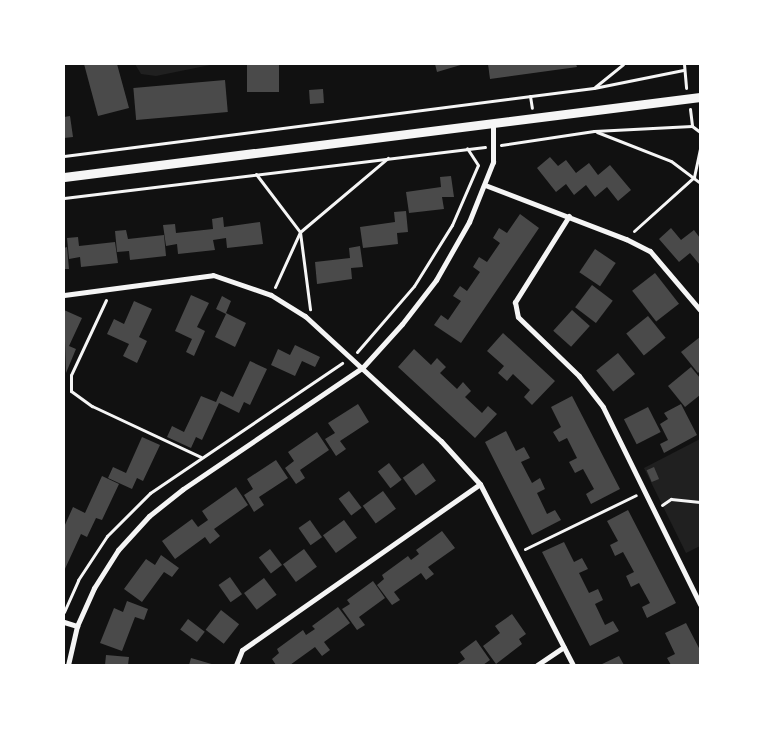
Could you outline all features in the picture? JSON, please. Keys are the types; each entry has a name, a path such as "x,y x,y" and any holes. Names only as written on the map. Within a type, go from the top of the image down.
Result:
{"street":[{"path":"64,177 700,97"},
{"path":"68,665 77,626 94,588 118,550 149,516 183,489 363,367 436,280 469,222 485,185 495,146 493,124"},
{"path":"485,185 569,216 650,251 663,262 700,310"},
{"path":"569,216 515,302 518,317 579,376 604,407 700,604"},
{"path":"64,295 213,275 271,295 305,316 363,367 480,484 573,665"},
{"path":"236,665 242,650 480,484"},
{"path":"64,622 77,626"},
{"path":"537,665 564,647"}],"path":[{"path":"594,88 623,64"},
{"path":"64,156 594,88 683,70"},
{"path":"64,198 495,146 594,131 692,126"},
{"path":"594,131 642,147 671,161 700,183"},
{"path":"64,612 78,580 107,536 150,493 352,357 414,286 452,225 478,165 467,148"},
{"path":"626,239 694,177 700,148"},
{"path":"271,295 300,232 388,158"},
{"path":"255,174 300,232 311,307 305,316"},
{"path":"112,288 71,375 71,392 92,406 202,457"},
{"path":"516,554 646,490"},
{"path":"655,509 671,499 700,502"}],"shaded area":[{"path":"135,64 215,64 156,76 141,74"},
{"path":"700,439 700,546 686,553 644,468"}],"building":[{"path":"84,64 117,64 129,108 98,116"},
{"path":"247,64 279,64 279,92 247,92"},
{"path":"435,64 464,64 437,72"},
{"path":"488,64 576,64 577,67 490,79"},
{"path":"225,80 228,112 136,120 133,88"},
{"path":"323,89 324,103 310,104 309,90"},
{"path":"70,116 73,137 64,138 64,117"},
{"path":"550,157 558,166 566,160 576,173 589,163 598,175 610,165 631,190 618,201 607,187 595,197 586,185 574,195 566,184 556,192 537,168"},
{"path":"451,176 454,197 442,197 444,209 409,213 406,192 441,187 440,177"},
{"path":"406,211 408,232 397,233 398,244 363,248 360,227 395,222 394,212"},
{"path":"520,214 539,228 461,343 434,325 441,315 448,320 461,301 453,296 460,286 467,291 480,272 473,267 479,257 487,262 500,243 493,238 499,228 507,233"},
{"path":"223,217 224,227 260,222 263,244 227,248 226,238 213,240 215,250 178,254 177,244 166,246 163,225 175,224 176,233 213,229 212,219"},
{"path":"671,228 681,240 694,230 700,238 700,265 690,253 679,262 659,239"},
{"path":"126,230 128,239 164,235 166,256 130,260 129,251 117,252 115,231"},
{"path":"78,237 79,246 115,242 118,263 81,267 80,257 69,259 67,238"},
{"path":"360,246 363,267 351,268 352,279 317,284 315,262 350,258 349,248"},
{"path":"67,247 69,269 64,269 64,248"},
{"path":"595,249 616,263 600,286 579,272"},
{"path":"655,273 679,304 656,322 632,291"},
{"path":"592,285 613,301 596,323 575,307"},
{"path":"191,295 209,303 197,327 205,331 194,356 186,352 192,339 175,331"},
{"path":"222,296 231,301 226,313 246,323 235,347 215,337 226,314 216,309"},
{"path":"134,301 152,309 139,337 147,341 137,363 123,356 129,344 107,334 114,319 124,324"},
{"path":"64,310 82,318 69,346 76,349 66,373"},
{"path":"572,310 590,326 571,347 553,331"},
{"path":"648,316 666,338 644,355 626,334"},
{"path":"503,333 555,381 532,405 524,397 530,390 513,374 507,381 498,373 504,366 487,351"},
{"path":"700,337 700,371 698,373 681,352"},
{"path":"295,345 320,357 315,367 302,361 295,376 271,365 278,349 290,355"},
{"path":"414,349 431,365 437,358 446,367 440,373 457,389 463,382 471,391 465,397 482,413 488,406 497,414 475,438 398,367"},
{"path":"618,353 635,374 613,392 596,371"},
{"path":"250,361 267,369 250,405 244,402 239,413 219,403 202,440 196,437 191,448 167,437 172,426 184,432 201,396 216,402 221,391 233,397"},
{"path":"691,367 700,378 700,395 685,407 668,386"},
{"path":"572,396 620,489 591,504 586,494 594,489 583,469 575,473 569,462 577,458 567,438 559,442 553,432 561,427 551,407"},
{"path":"358,404 369,422 340,441 346,449 336,456 325,439 335,433 328,423"},
{"path":"681,404 697,435 664,453 660,444 668,440 660,424 668,419 664,413"},
{"path":"648,407 661,432 637,444 624,419"},
{"path":"506,431 516,451 524,447 530,458 521,462 532,483 540,478 545,489 537,493 547,514 555,510 561,520 532,535 485,442"},
{"path":"317,432 329,450 300,470 305,478 296,484 285,468 294,461 288,452"},
{"path":"142,437 160,445 143,481 137,478 132,489 108,478 113,467 126,473"},
{"path":"276,460 288,478 259,497 264,505 254,512 244,495 253,489 247,479"},
{"path":"389,463 402,480 390,488 378,471"},
{"path":"423,463 436,481 416,495 403,478"},
{"path":"654,467 659,479 652,482 647,470"},
{"path":"102,476 119,484 102,520 96,518 87,537 81,534 64,571 64,527 73,507 85,513"},
{"path":"236,487 248,505 214,529 220,536 210,544 205,537 175,559 162,541 192,519 198,527 208,520 202,511"},
{"path":"349,491 362,508 351,516 339,499"},
{"path":"383,491 396,509 376,523 363,506"},
{"path":"628,510 676,603 647,618 642,607 650,603 639,583 631,587 626,576 634,572 623,552 615,556 610,545 618,541 607,521"},
{"path":"310,520 322,537 311,545 299,528"},
{"path":"344,520 357,538 336,553 323,535"},
{"path":"442,531 455,548 428,567 434,574 426,580 421,573 394,592 400,600 392,605 377,585 384,579 382,575 408,556 411,560 419,554 416,550"},
{"path":"564,542 574,562 582,558 588,569 579,573 589,593 598,589 603,600 595,604 605,625 613,621 619,631 590,646 542,552"},
{"path":"270,549 282,565 271,573 259,557"},
{"path":"304,549 317,567 296,582 283,564"},
{"path":"161,555 179,568 172,577 164,572 142,602 124,589 146,559 155,565"},
{"path":"230,577 242,594 231,602 219,585"},
{"path":"264,578 277,595 257,610 244,593"},
{"path":"373,581 385,598 359,617 365,625 357,630 342,609 350,604 347,600"},
{"path":"127,601 148,609 144,620 135,617 122,651 100,643 114,608 123,612"},
{"path":"338,607 350,623 324,642 330,650 322,656 315,647 290,665 276,665 272,659 279,653 277,649 303,630 306,635 315,629 312,626"},
{"path":"221,610 239,624 224,644 206,630"},
{"path":"512,614 526,634 519,639 522,644 496,664 483,646 500,633 495,626"},
{"path":"188,619 205,632 197,642 180,629"},
{"path":"686,623 700,650 700,665 671,665 667,658 675,654 665,633"},
{"path":"476,640 490,660 483,665 456,665 465,659 460,652"},
{"path":"106,655 129,657 128,665 105,665"},
{"path":"619,656 624,665 600,665"},
{"path":"191,658 215,665 189,665"}]}
